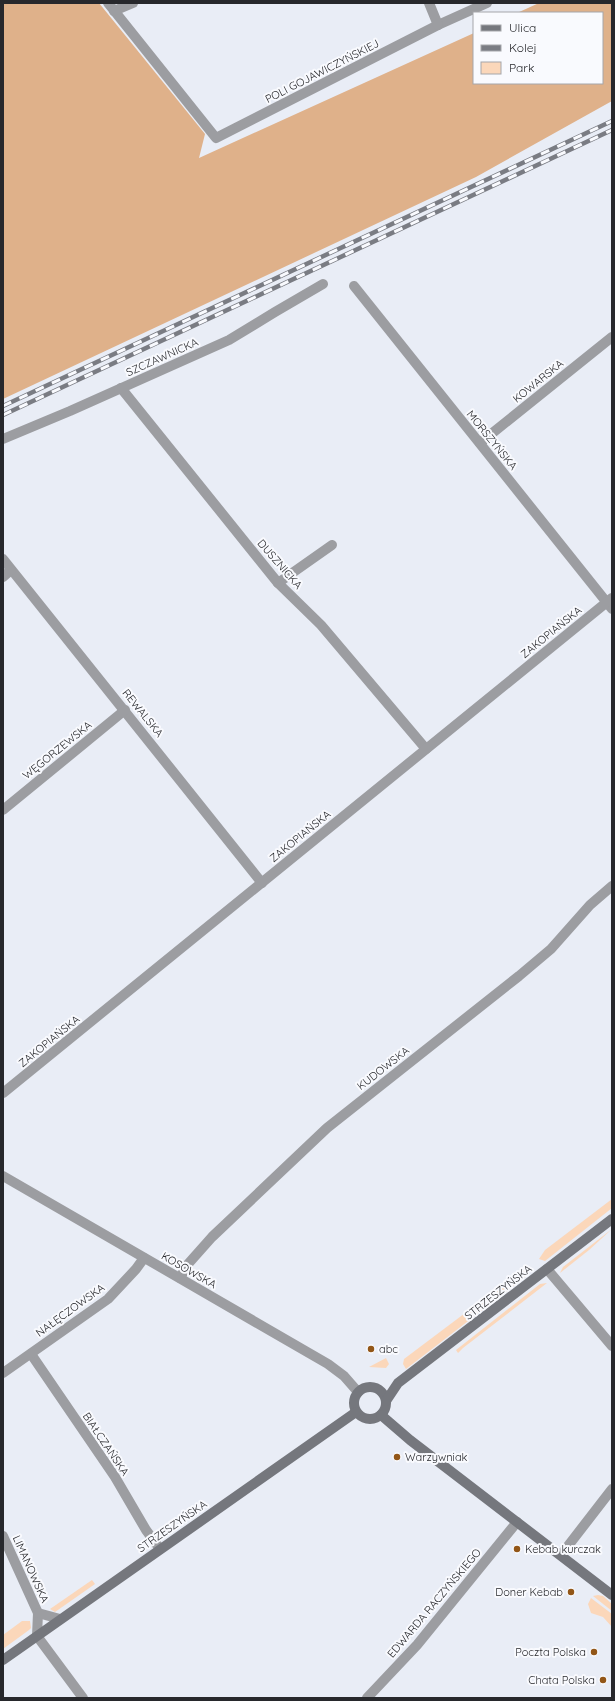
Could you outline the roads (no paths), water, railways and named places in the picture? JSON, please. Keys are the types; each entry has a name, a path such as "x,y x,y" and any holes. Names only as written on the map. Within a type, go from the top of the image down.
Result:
{"street":[{"path":"111,7 133,3"},
{"path":"429,3 438,25"},
{"name":"POLI GOJAWICZYŃSKIEJ","path":"111,7 216,138 438,25 487,3"},
{"name":"SZCZAWNICKA","path":"3,439 230,340 323,284"},
{"name":"MORSZYŃSKA","path":"354,286 610,603"},
{"name":"KOWARSKA","path":"480,443 612,337"},
{"name":"DUSZNICKA","path":"121,388 278,583 321,625 426,749"},
{"path":"278,583 332,545"},
{"name":"REWALSKA","path":"3,558 7,574 125,710 262,883"},
{"name":"ZAKOPIAŃSKA","path":"3,1093 426,749 610,603"},
{"name":"WĘGORZEWSKA","path":"3,810 125,710"},
{"name":"KUDOWSKA","path":"180,1278 188,1264 212,1237 327,1128 551,949 590,905 612,886"},
{"name":"KOSOWSKA","path":"3,1176 328,1364 344,1376 358,1392"},
{"name":"STRZESZYŃSKA","path":"386,1401 398,1384 612,1219"},
{"name":"NAŁĘCZOWSKA","path":"3,1373 108,1299 136,1269 144,1258"},
{"path":"547,1269 612,1346"},
{"name":"BIAŁCZAŃSKA","path":"31,1354 115,1477 146,1530 160,1549"},
{"path":"374,1387 382,1392 386,1401 385,1409 381,1415 372,1420 367,1420 360,1417 356,1412 353,1402 358,1392 365,1388 398,1384"},
{"name":"STRZESZYŃSKA","path":"3,1660 356,1412"},
{"path":"381,1415 414,1444 612,1595"},
{"path":"561,1555 612,1489"},
{"name":"EDWARDA RACZYŃSKIEGO","path":"367,1698 417,1645 517,1522"},
{"name":"LIMANOWSKA","path":"3,1536 38,1613 37,1636"},
{"name":"LIMANOWSKA","path":"38,1613 60,1619"},
{"path":"37,1636 83,1698"}],"railway":[{"path":"3,406 612,121"},
{"path":"3,415 612,130"}],"place":[{"name":"abc","path":"371,1349"},
{"name":"Warzywniak","path":"397,1457"},
{"name":"Kebab kurczak","path":"517,1549"},
{"name":"Doner Kebab","path":"571,1592"},
{"name":"Poczta Polska","path":"594,1652"},
{"name":"Chata Polska","path":"603,1680"}]}
